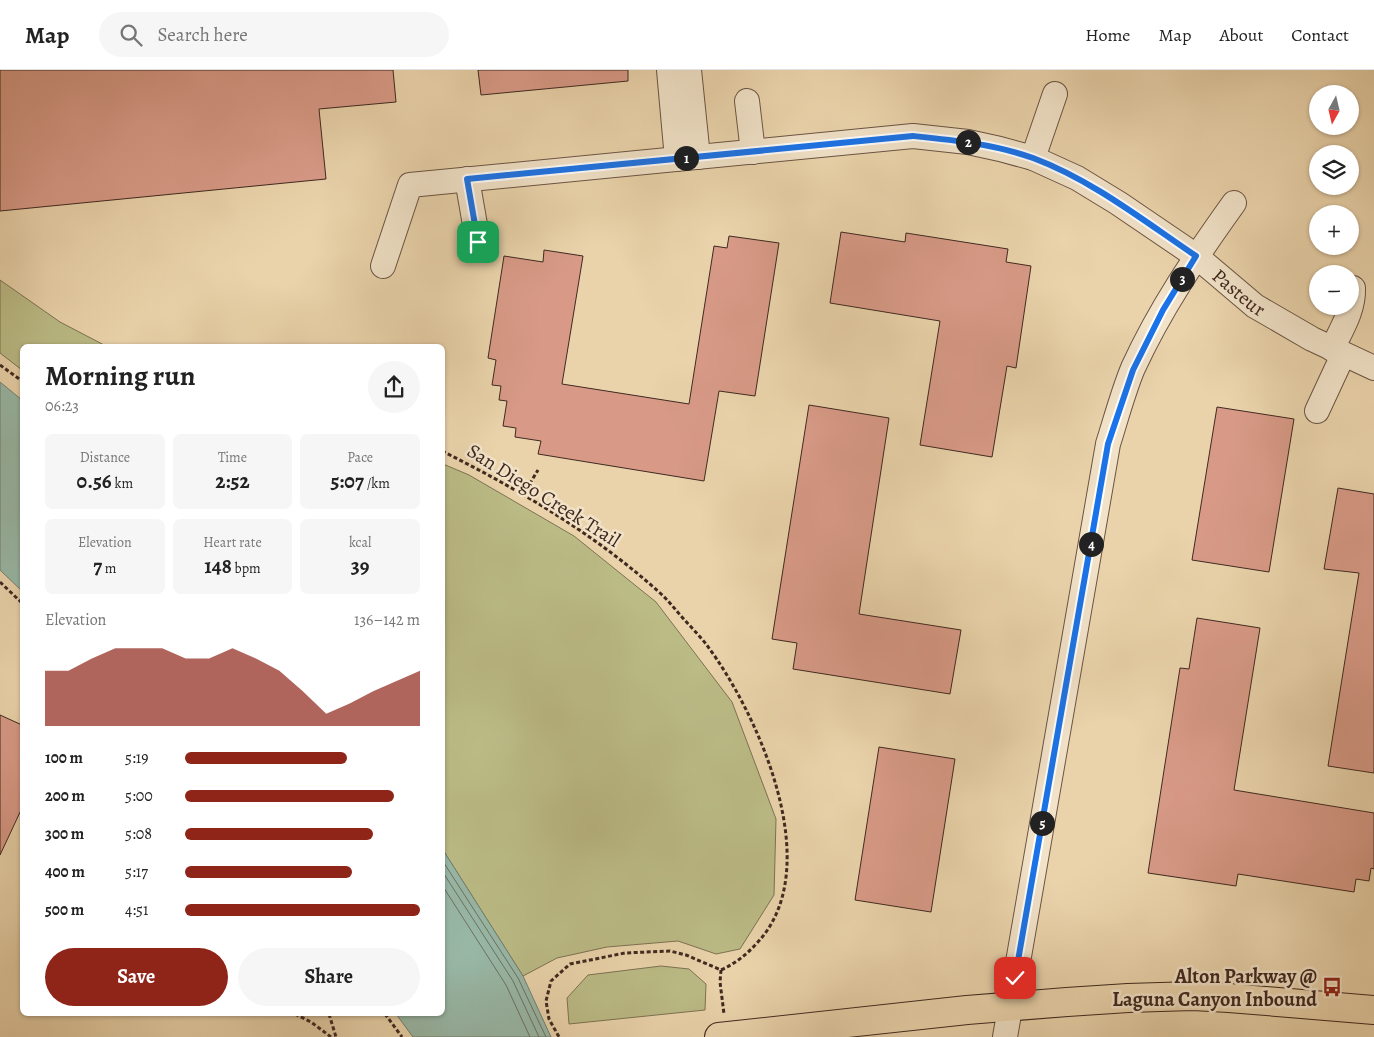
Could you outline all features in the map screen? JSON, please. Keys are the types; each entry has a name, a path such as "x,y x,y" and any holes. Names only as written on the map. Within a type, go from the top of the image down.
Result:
{"main road":[{"path":"722,1037 967,1010 1067,1002 1193,996 1374,1010"}],"street":[{"path":"669,70 688,158"},
{"path":"688,158 689,70"},
{"path":"1033,158 1055,94"},
{"path":"747,101 752,152"},
{"name":"Pasteur","path":"383,266 410,185 913,136 968,142 1000,148 1033,158 1077,178 1118,203 1196,256 1254,306 1312,339 1374,368"},
{"path":"467,179 478,242"},
{"path":"1005,1037 1108,444 1133,370 1163,310 1196,256 1234,203"},
{"path":"1316,411 1338,352 1349,315"}],"path":[{"path":"0,365 20,380"},
{"name":"San Diego Creek Trail","path":"445,453 523,495 586,534 626,564 662,595 706,644 737,693 764,751 776,789 784,825 788,861 786,889 779,910 766,934 734,964 721,970"},
{"path":"523,495 538,470"},
{"path":"0,582 20,601"},
{"path":"559,1037 549,1019 546,1001 551,981 570,964 625,953 670,951 686,955 721,970 722,1037"},
{"path":"299,1016 311,1022 331,1037"},
{"path":"330,1016 336,1037"},
{"path":"386,1016 402,1037"}],"green space":[{"path":"0,280 60,322 102,344 20,344 20,368 0,353"},
{"path":"445,465 469,475 574,536 656,602 732,702 776,819 774,895 740,949 716,954 678,941 607,947 557,958 523,976 445,853"},
{"path":"661,966 689,969 706,984 705,1010 569,1024 567,998 588,975"}],"water":[{"path":"0,382 20,398 20,589 0,570"},
{"path":"445,853 523,976 551,1037 413,1037 397,1016 445,1016"}],"building":[{"path":"0,70 393,70 396,102 319,109 326,179 0,211"},
{"path":"478,70 628,70 628,81 481,95"},
{"path":"841,232 905,242 906,233 1008,249 1006,262 1031,266 1016,368 1007,366 992,457 920,445 940,321 830,303"},
{"path":"729,236 779,243 755,396 719,391 704,481 538,454 541,441 515,437 516,428 503,426 507,401 499,400 501,386 492,385 496,360 488,358 504,256 543,262 544,250 583,256 562,384 689,404 714,246 727,248"},
{"path":"809,405 889,418 859,614 961,630 950,694 793,669 797,643 772,639"},
{"path":"1217,407 1294,419 1269,572 1192,560"},
{"path":"1338,488 1374,494 1374,773 1328,766 1359,573 1324,569"},
{"path":"1197,618 1260,628 1234,790 1374,813 1374,869 1371,868 1369,881 1356,879 1354,892 1238,874 1236,886 1148,873 1180,668 1189,669"},
{"path":"0,715 20,724 20,812 0,855"},
{"path":"879,747 955,759 931,912 855,900"}],"place":[{"name":"Alton Parkway @ Laguna Canyon Inbound","path":"1332,987"}],"route":[{"path":"478,242 467,179 913,136 968,142 1000,148 1033,158 1077,178 1118,203 1196,256 1163,310 1133,370 1108,444 1015,978"}]}
